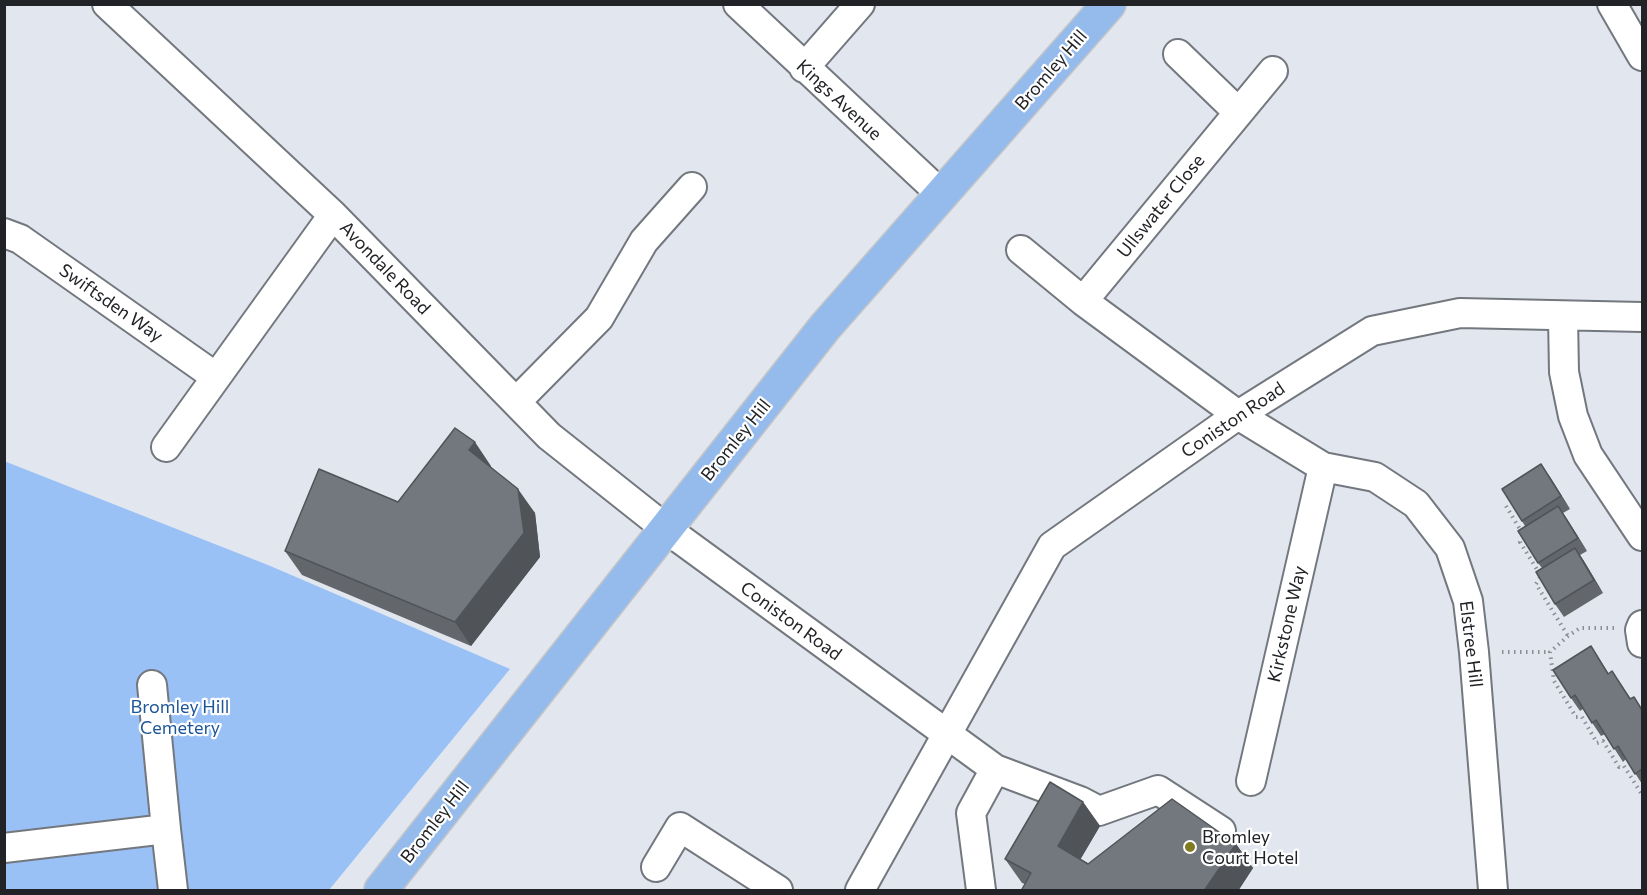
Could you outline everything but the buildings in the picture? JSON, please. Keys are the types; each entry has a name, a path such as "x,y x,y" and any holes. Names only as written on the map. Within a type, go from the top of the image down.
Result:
{"main road":[{"name":"Bromley Hill","path":"381,891 825,327 1109,4"}],"street":[{"name":"Avondale Road","path":"107,4 333,214 549,436 665,528"},
{"name":"Kings Avenue","path":"738,4 942,195"},
{"path":"804,68 860,4"},
{"path":"1612,4 1642,56"},
{"path":"1178,54 1238,112"},
{"name":"Ullswater Close","path":"1083,301 1273,71"},
{"path":"516,402 599,318 644,241 692,187"},
{"path":"166,447 333,214"},
{"name":"Swiftsden Way","path":"4,233 20,238 216,377"},
{"path":"1021,250 1083,301 1238,415"},
{"name":"Coniston Road","path":"860,891 1052,546 1238,415 1372,331 1460,313 1642,317"},
{"path":"1563,317 1564,372 1573,416 1588,454 1642,536"},
{"name":"Elstree Hill","path":"1238,415 1323,467 1375,477 1416,504 1450,548 1467,601 1474,652 1493,891"},
{"name":"Kirkstone Way","path":"1251,781 1323,467"},
{"name":"Coniston Road","path":"665,528 945,735"},
{"path":"1642,625 1640,630 1642,643"},
{"path":"152,685 173,891"},
{"path":"945,735 995,769 1080,801 1099,812 1158,790 1221,831"},
{"path":"981,891 971,813 995,769"},
{"path":"656,867 680,827 778,891"},
{"path":"4,848 166,829"}],"path":[{"path":"1506,506 1524,536 1520,542 1541,576 1536,584 1568,636"},
{"path":"1499,652 1550,652 1580,628 1590,627"},
{"path":"1550,652 1554,681 1576,717 1582,717 1597,742 1603,741 1619,767 1624,766 1641,793"}],"green space":[{"name":"Bromley Hill Cemetery","path":"4,461 268,565 510,669 329,890 5,890"}],"place":[{"name":"Bromley Court Hotel","path":"1190,847"}]}
